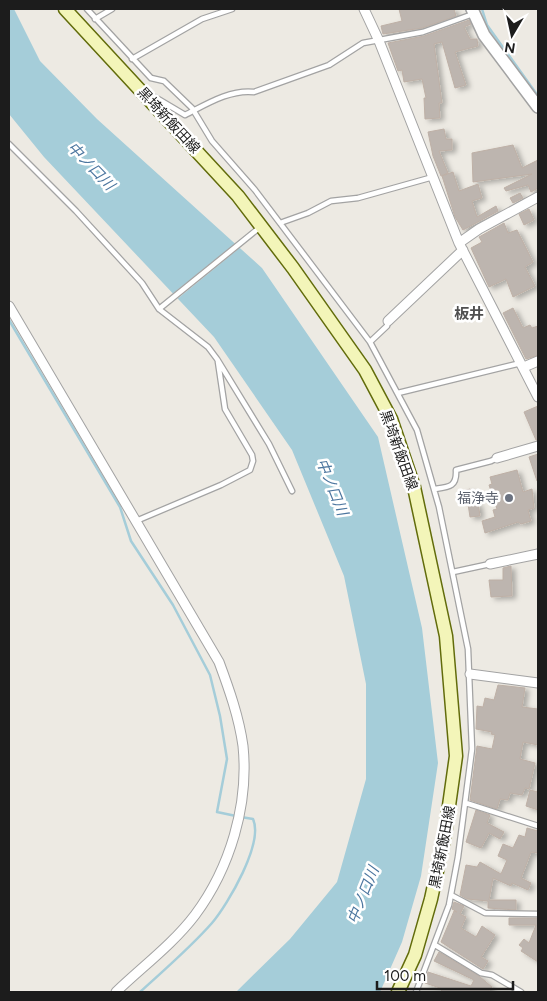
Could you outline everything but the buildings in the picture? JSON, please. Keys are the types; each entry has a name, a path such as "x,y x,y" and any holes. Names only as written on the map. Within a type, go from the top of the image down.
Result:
{"main road":[{"name":"黒埼新飯田線","path":"65,9 90,38 144,92 238,196 259,228 364,370 391,419 414,487 446,636 456,756 453,788 431,899 414,955 398,992"}],"street":[{"path":"364,9 379,41 461,246 523,364 538,397"},
{"path":"473,11 484,35 538,107"},
{"path":"388,321 479,229 538,197"},
{"path":"9,306 219,662 234,703 243,746 243,789 233,840 223,867 194,916 116,992"},
{"path":"523,364 538,361"},
{"path":"497,458 538,446"},
{"path":"490,564 538,554"},
{"path":"470,674 538,683"}],"lane":[{"path":"87,9 151,78 164,81 193,110 212,141 255,190 370,342 417,430 434,489 468,649 472,749 466,803 451,895 435,945 416,992"},
{"path":"95,19 112,9"},
{"path":"132,59 202,19 232,9"},
{"path":"144,92 152,93 185,115 193,110 243,91 254,92 329,66 355,46 423,32 473,11"},
{"path":"9,144 76,211 142,283 160,309 208,348 217,359 269,444 292,491"},
{"path":"280,223 308,213 331,201 358,198 434,177"},
{"path":"160,309 259,228"},
{"path":"370,342 387,326 388,321"},
{"path":"136,521 221,485 250,470 253,461 252,455 225,408 217,359"},
{"path":"398,393 523,364"},
{"path":"434,489 455,484 456,470 491,462 497,458"},
{"path":"453,572 490,564"},
{"path":"466,803 538,826"},
{"path":"451,895 485,913 538,914"},
{"path":"435,945 481,974 492,975 521,992"}],"water":[{"name":"中ノ口川","path":"9,9 14,9 40,61 97,119 262,268 378,437 422,628 438,763 421,876 402,942 380,992 236,992 290,939 337,882 366,779 366,684 344,576 292,450 214,337 44,157 9,114"}],"pier":[{"path":"237,242 242,246 176,300 171,295"}],"waterway":[{"path":"482,9 487,25 538,96"},
{"path":"9,320 120,507 131,541 173,605 210,675 220,716 227,759 217,812 236,816"},
{"path":"140,992 204,932 227,902 243,873 253,843 255,830 253,819 241,817"}],"place":[{"name":"福浄寺","path":"509,498"}],"district":[{"name":"板井","path":"469,314"}]}
